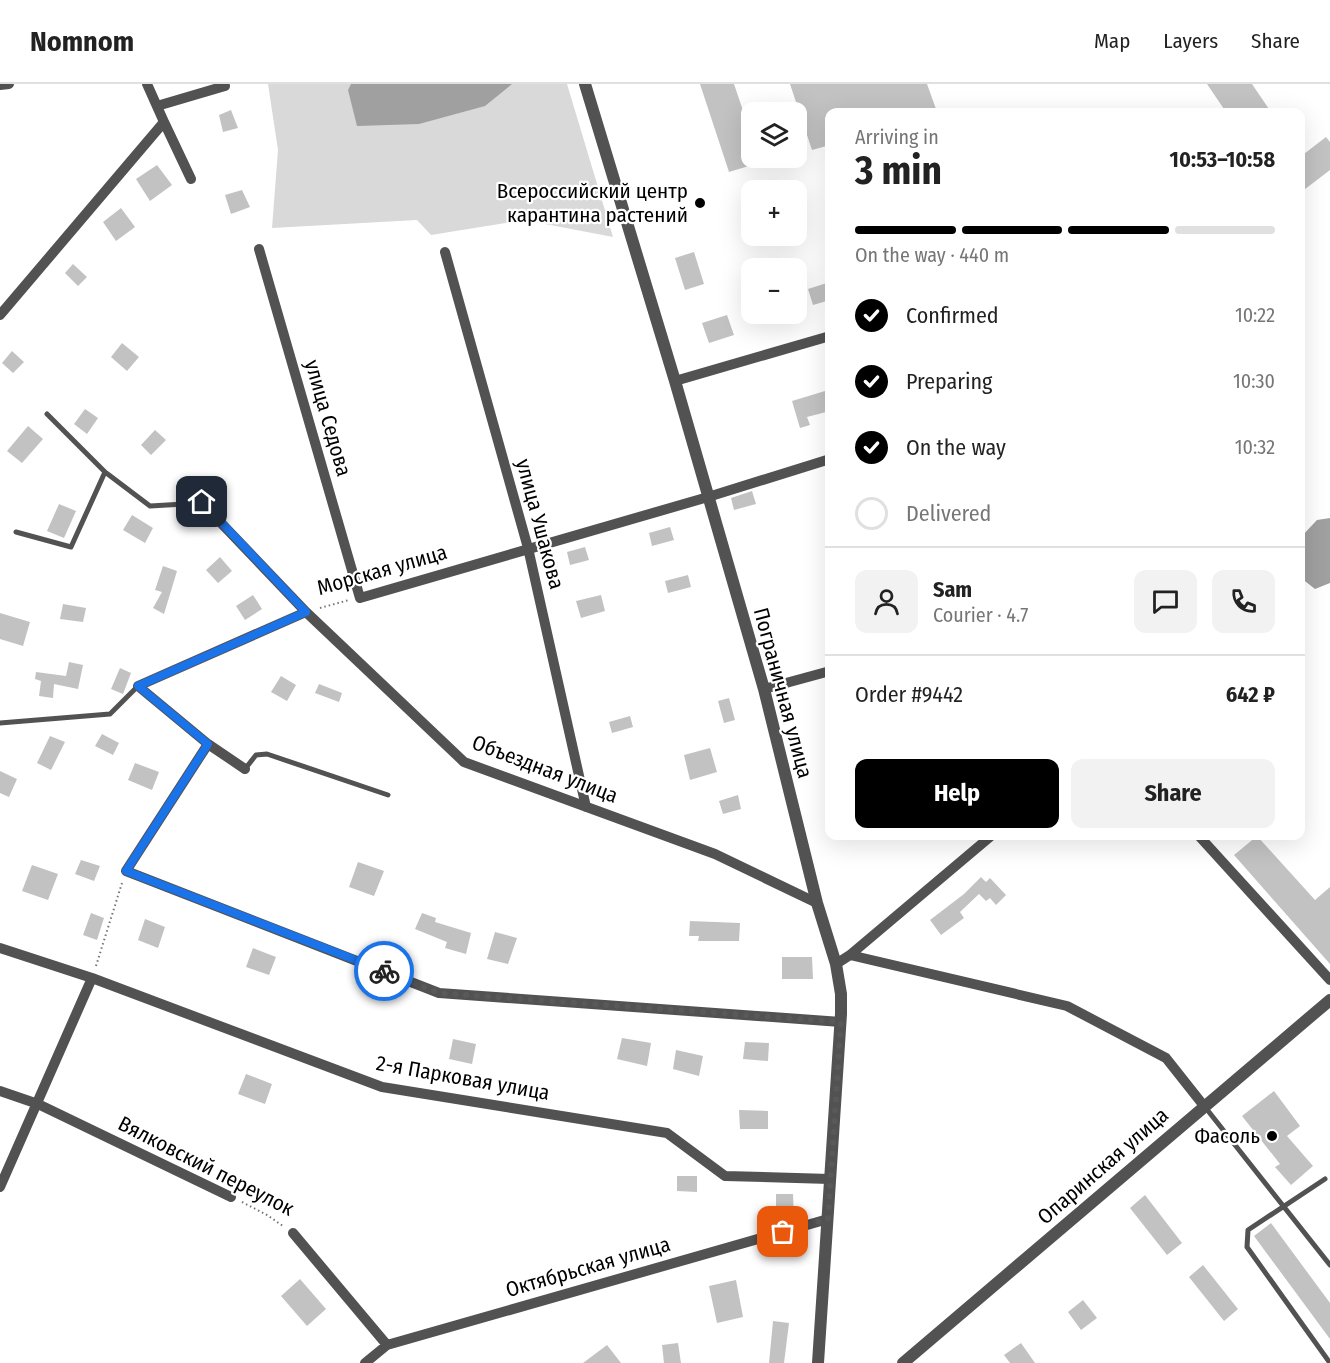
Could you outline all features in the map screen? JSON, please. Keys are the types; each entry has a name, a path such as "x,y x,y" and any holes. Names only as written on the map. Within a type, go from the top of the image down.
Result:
{"street":[{"path":"0,85 9,84"},
{"path":"147,84 191,179"},
{"name":"Пограничная улица","path":"585,84 675,381 764,689 817,903 836,964 841,994 841,1022 818,1363"},
{"path":"158,106 225,86"},
{"path":"0,315 164,122"},
{"name":"улица Седова","path":"259,249 360,598"},
{"name":"улица Ушакова","path":"445,252 528,548 586,807"},
{"path":"675,381 825,337"},
{"name":"Морская улица","path":"360,598 825,461"},
{"name":"Объездная улица","path":"202,502 306,612 464,762 715,854 817,903"},
{"name":"Морская улица","path":"138,686 306,612"},
{"path":"764,689 825,672"},
{"path":"138,686 208,744 245,770"},
{"path":"208,744 126,871 439,993 841,1022"},
{"path":"836,964 850,955 986,840"},
{"path":"1203,840 1330,980"},
{"name":"2-я Парковая улица","path":"0,948 92,978 382,1087 667,1133 725,1176 830,1179"},
{"path":"850,955 1067,1006 1166,1058 1204,1106"},
{"path":"0,1186 92,978"},
{"name":"Опаринская улица","path":"903,1363 1330,1000"},
{"name":"Вялковский переулок","path":"0,1091 38,1104 231,1197"},
{"name":"Октябрьская улица","path":"365,1363 387,1345 828,1219"},
{"name":"Вялковский переулок","path":"293,1233 387,1345"}],"lane":[{"path":"47,414 105,472 150,506 202,502"},
{"path":"16,532 70,548 105,472"},
{"path":"0,723 110,714 138,686"},
{"path":"245,770 256,755 267,754 388,795"},
{"path":"1204,1106 1330,1264"},
{"path":"1325,1179 1248,1230 1247,1247 1330,1363"}],"path":[{"name":"Морская улица","path":"306,612 360,598"},
{"path":"92,978 126,871"},
{"name":"Вялковский переулок","path":"231,1197 267,1215 293,1233"}],"shaded area":[{"path":"268,84 567,84 613,237 524,220 431,235 417,220 272,228 278,150"},
{"path":"351,84 512,84 485,106 419,124 357,126 348,90"},
{"path":"1330,518 1330,583 1315,589 1305,581 1305,533 1317,520"}],"building":[{"path":"700,84 734,84 741,105 742,168 729,172"},
{"path":"790,84 927,84 936,108 825,108 825,146 812,150 807,135 807,102 796,102"},
{"path":"1207,84 1252,84 1268,108 1223,108"},
{"path":"231,110 238,128 223,132 219,115"},
{"path":"1326,137 1330,142 1330,170 1305,189 1305,153"},
{"path":"157,165 172,185 150,201 136,179"},
{"path":"242,190 250,207 231,214 225,195"},
{"path":"121,208 135,227 116,241 103,222"},
{"path":"694,252 704,284 685,290 675,258"},
{"path":"73,264 87,277 78,286 65,273"},
{"path":"825,284 825,301 813,305 808,289"},
{"path":"727,315 734,335 709,343 702,323"},
{"path":"122,343 139,357 127,371 111,357"},
{"path":"12,351 24,362 13,373 2,363"},
{"path":"825,391 825,412 807,417 810,425 800,428 792,401"},
{"path":"85,409 98,418 87,434 74,424"},
{"path":"28,426 43,439 22,463 7,451"},
{"path":"155,430 166,440 151,455 141,445"},
{"path":"752,491 756,504 734,510 731,498"},
{"path":"59,504 76,511 64,538 47,531"},
{"path":"132,515 153,528 145,543 123,530"},
{"path":"670,527 674,540 652,546 649,533"},
{"path":"585,547 589,560 570,565 567,552"},
{"path":"220,557 232,571 218,583 206,570"},
{"path":"163,566 177,571 164,614 153,608 162,592 155,590"},
{"path":"688,575 691,587 668,593 665,581"},
{"path":"253,595 262,609 245,620 236,606"},
{"path":"601,595 605,611 581,618 576,601"},
{"path":"63,604 86,608 83,622 60,619"},
{"path":"0,613 30,622 23,646 0,639"},
{"path":"69,662 83,665 78,689 54,684 53,698 39,696 41,681 35,679 36,672 66,676"},
{"path":"120,668 131,673 123,694 111,689"},
{"path":"281,676 296,685 287,701 271,692"},
{"path":"319,684 342,693 339,702 315,693"},
{"path":"729,698 735,720 724,723 718,701"},
{"path":"630,716 633,727 612,733 609,722"},
{"path":"102,734 119,743 113,755 95,746"},
{"path":"50,736 65,742 51,770 37,763"},
{"path":"710,748 717,772 690,780 684,755"},
{"path":"135,763 159,772 152,790 128,780"},
{"path":"0,771 17,779 9,797 0,793"},
{"path":"738,795 741,809 723,814 719,801"},
{"path":"1252,840 1261,840 1315,900 1330,887 1330,964 1234,855"},
{"path":"81,860 100,866 94,881 75,874"},
{"path":"358,862 384,871 374,896 349,887"},
{"path":"32,865 58,874 48,900 22,891"},
{"path":"981,877 986,882 990,878 1006,895 996,905 990,898 986,901 979,894 960,912 964,918 941,935 930,920 964,894"},
{"path":"91,913 104,918 97,940 83,935"},
{"path":"422,913 436,918 435,922 471,933 466,954 445,948 447,942 415,929"},
{"path":"145,919 165,927 158,948 138,940"},
{"path":"690,921 740,923 739,941 698,941 699,936 689,936"},
{"path":"495,932 517,938 508,964 487,959"},
{"path":"253,948 276,957 269,975 246,967"},
{"path":"782,957 812,957 813,979 782,979"},
{"path":"622,1038 651,1043 647,1066 617,1059"},
{"path":"453,1039 476,1044 472,1064 449,1059"},
{"path":"745,1042 769,1043 768,1061 743,1059"},
{"path":"676,1050 703,1056 699,1076 673,1069"},
{"path":"246,1074 272,1084 265,1104 238,1094"},
{"path":"1274,1091 1300,1126 1287,1136 1313,1166 1291,1185 1275,1167 1280,1164 1242,1116"},
{"path":"739,1110 768,1111 768,1129 740,1129"},
{"path":"677,1176 697,1176 697,1192 677,1191"},
{"path":"776,1194 793,1194 794,1218 776,1217"},
{"path":"1145,1195 1182,1243 1167,1255 1130,1208"},
{"path":"1271,1223 1330,1303 1330,1339 1254,1236"},
{"path":"1203,1265 1238,1309 1224,1321 1189,1277"},
{"path":"300,1279 326,1309 307,1326 281,1296"},
{"path":"736,1280 743,1317 717,1323 709,1286"},
{"path":"1083,1300 1097,1318 1081,1330 1068,1312"},
{"path":"773,1321 789,1323 784,1363 769,1363"},
{"path":"678,1343 681,1363 664,1363 662,1345"},
{"path":"1021,1343 1035,1363 1010,1363 1004,1355"},
{"path":"607,1345 621,1363 583,1363"}],"way so far":[{"path":"384,971 439,993 841,1022 828,1219 783,1232"}],"place":[{"name":"Всероссийский центр карантина растений","path":"700,203"},
{"name":"Фасоль","path":"1272,1136"}],"route":[{"path":"202,502 306,612 138,686 208,744 126,871 384,971"}]}
